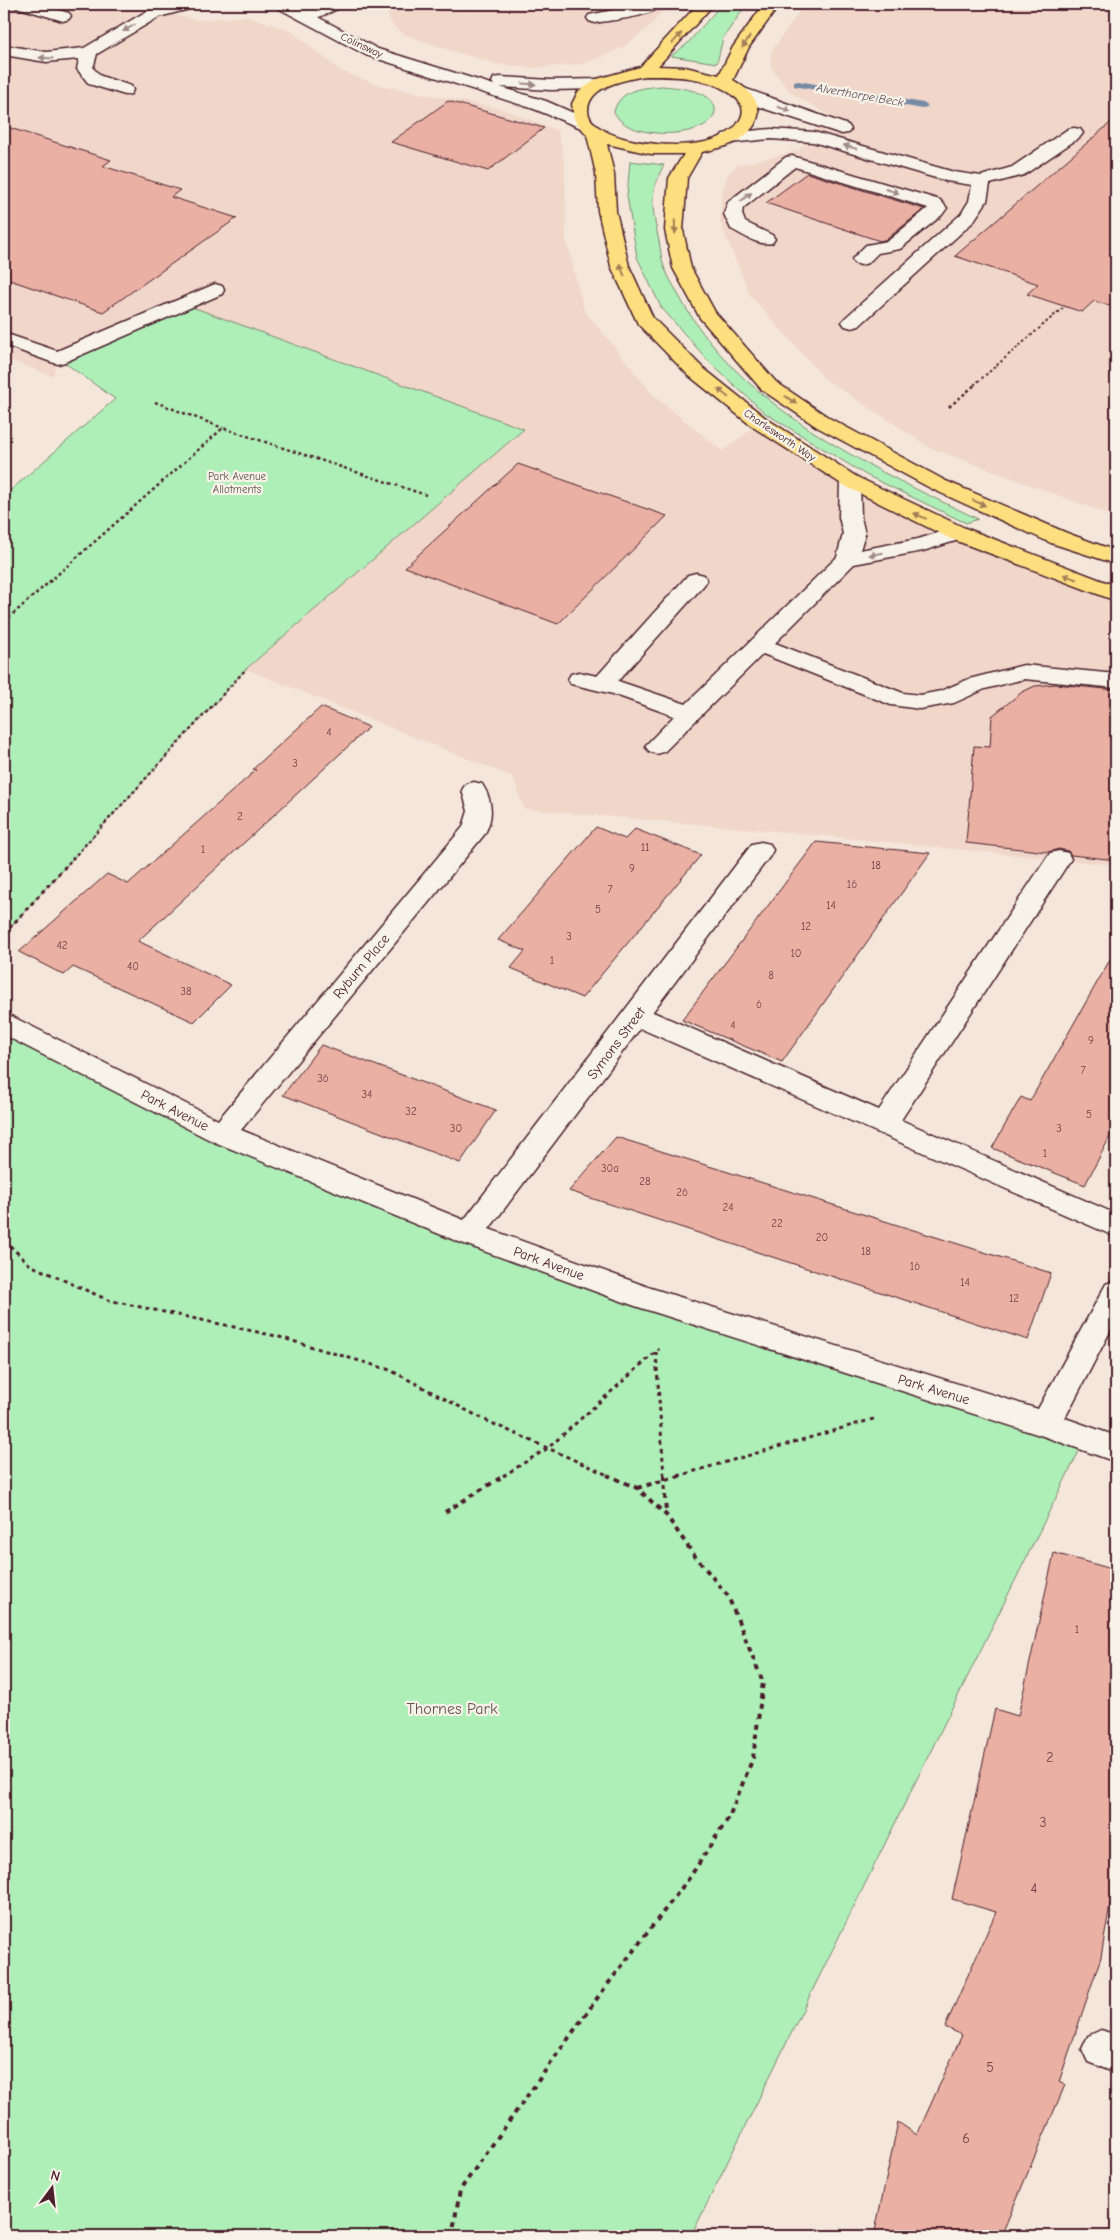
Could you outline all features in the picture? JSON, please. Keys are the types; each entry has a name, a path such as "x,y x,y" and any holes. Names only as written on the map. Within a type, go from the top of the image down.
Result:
{"main road":[{"path":"645,71 706,4"},
{"path":"731,86 741,47 772,4"},
{"path":"590,129 614,142 640,148 668,150 696,148 729,138 742,130 749,120 751,111 748,100 731,86 700,75 673,71 645,71 620,76 599,84"},
{"name":"Charlesworth Way","path":"599,84 585,94 579,107 582,120 590,129 605,174 607,211 620,266 645,320 695,371 760,423 850,482 957,533 1116,594"},
{"path":"696,148 678,178 674,230 682,268 707,314 770,386 824,423 939,485 1059,538 1116,558"}],"street":[{"path":"22,4 63,16"},
{"path":"4,50 29,57 56,59 88,52 153,14 190,4"},
{"name":"Colinsway","path":"282,4 372,52 540,105 590,129"},
{"path":"305,16 336,4"},
{"path":"593,12 618,14 642,10 655,4"},
{"path":"88,52 85,69 95,80 125,90"},
{"name":"Colinsway","path":"446,76 540,84 599,84"},
{"path":"731,86 768,104 962,168 982,181"},
{"path":"729,138 771,134 814,137 952,177 982,181 1018,171 1074,132"},
{"path":"766,239 737,225 733,214 734,206 792,161 934,204 938,208 894,245 872,249 861,259"},
{"path":"852,322 967,218 975,208 981,194 982,181"},
{"path":"4,339 58,358 215,290"},
{"path":"657,746 847,558 854,534 850,517 850,482"},
{"path":"847,558 923,545 957,533"},
{"path":"602,684 696,580"},
{"path":"760,645 899,700 920,702 946,698 977,684 1024,672 1116,681"},
{"path":"579,680 619,688 690,714"},
{"name":"Ryburn Place","path":"222,1134 475,829 480,811 474,790"},
{"name":"Symons Street","path":"469,1234 637,1016 761,850"},
{"path":"884,1124 1059,859"},
{"path":"637,1016 1116,1226"},
{"name":"Park Avenue","path":"4,1024 222,1134 469,1234 645,1298 1046,1424 1116,1448"},
{"path":"1046,1424 1116,1292"}],"path":[{"path":"949,406 1065,306"},
{"path":"156,402 223,428 426,495"},
{"path":"4,622 223,428"},
{"path":"4,934 246,669"},
{"path":"4,1240 30,1265 108,1300 276,1336 390,1370 485,1420 637,1488 666,1515 694,1555 728,1596 763,1682 753,1758 729,1817 690,1877 598,1997 460,2190 452,2236"},
{"path":"445,1512 548,1448 697,1315"},
{"path":"656,1352 666,1515"},
{"path":"637,1488 880,1418"}],"shaded area":[{"path":"4,4 163,4 143,9 198,20 247,16 291,31 341,71 382,86 502,109 558,131 565,164 566,239 584,310 654,396 722,451 760,423 892,512 1116,594 1116,865 775,831 524,809 513,777 246,669 523,429 58,358 53,376 4,358"},
{"path":"370,4 669,4 649,27 623,47 581,64 534,68 498,64 449,50 404,34 393,26 388,16 388,11"},
{"path":"805,4 1116,4 1116,517 929,447 824,378 750,295 720,222 722,192 728,174 737,165 798,151 829,115 790,92 771,67 771,52"}],"green space":[{"path":"722,4 747,4 723,38 717,63 671,56 687,44"},
{"path":"661,86 701,93 712,102 715,108 713,118 698,128 676,133 663,133 639,130 629,126 620,120 614,112 621,99 626,95 639,89"},
{"path":"630,161 664,165 655,186 653,212 664,267 703,334 734,369 770,401 809,429 893,478 978,519 966,523 866,475 765,413 711,364 661,307 637,257 627,196"},
{"name":"Park Avenue Allotments","path":"184,304 524,429 246,669 4,934 4,496 115,399 58,358"},
{"name":"Thornes Park","path":"4,1024 222,1134 469,1234 1085,1439 691,2236 4,2236"}],"building":[{"path":"448,101 544,128 488,171 391,142"},
{"path":"1116,118 1116,308 1094,301 1082,312 1027,294 1038,284 955,256"},
{"path":"4,126 111,160 103,166 180,190 171,197 237,218 103,312 4,278"},
{"path":"807,173 924,209 887,239 880,241 766,203"},
{"path":"518,464 667,516 558,624 405,567"},
{"path":"1055,684 1116,690 1116,860 1071,855 1068,851 1059,849 1048,852 966,843 974,746 990,747 992,716 1022,692 1035,686"},
{"path":"321,707 369,727 138,941 231,985 194,1022 73,967 64,975 19,952 107,874 128,884 256,770 253,769"},
{"path":"596,827 625,839 635,829 701,855 582,998 511,968 525,951 498,940"},
{"path":"816,842 930,853 782,1062 682,1020"},
{"path":"1116,949 1116,1125 1085,1185 992,1148 1021,1097 1030,1101"},
{"path":"321,1045 496,1110 460,1163 283,1095"},
{"path":"616,1137 1051,1273 1028,1340 569,1191"},
{"path":"1054,1553 1116,1570 1116,1870 1101,1957 1059,2082 1065,2085 1001,2236 874,2236 898,2122 917,2135 962,2035 945,2027 996,1912 952,1899 995,1709 1018,1716"}],"waterway":[{"name":"Alverthorpe Beck","path":"798,84 923,106"}]}
